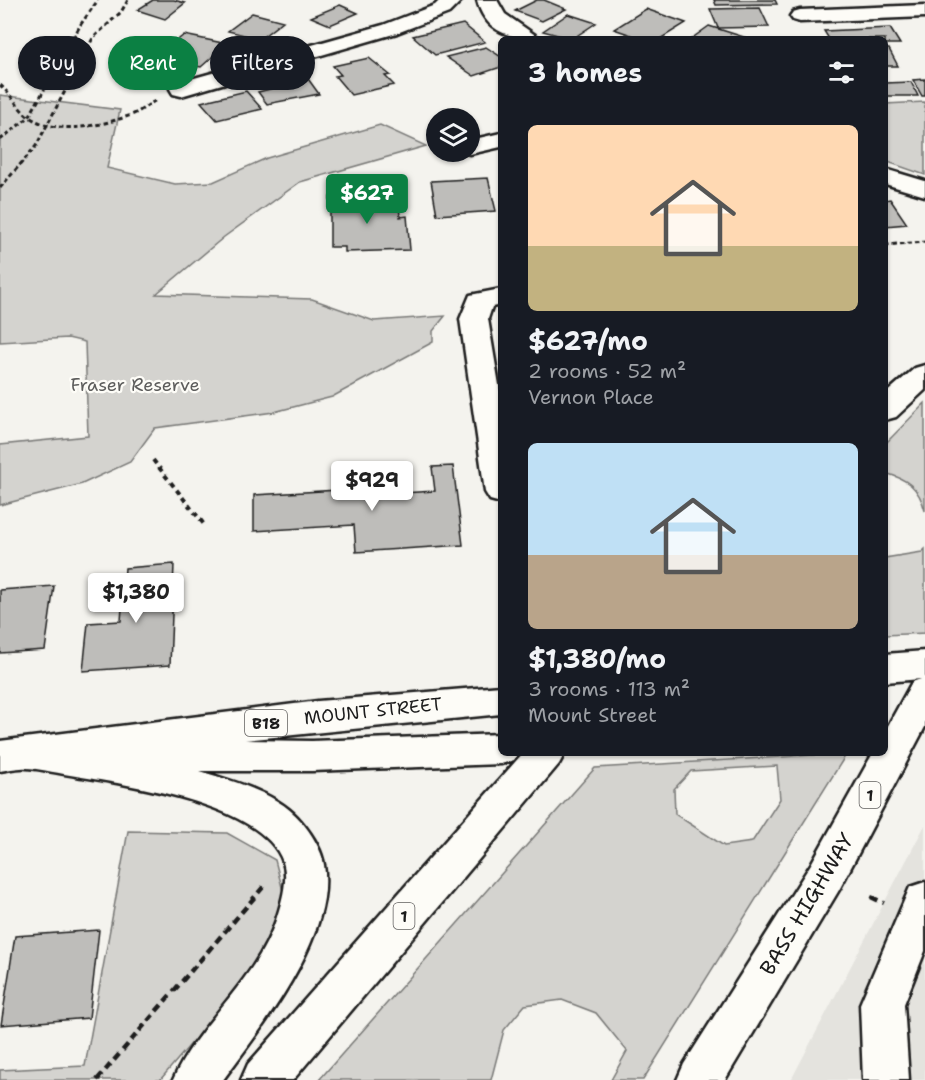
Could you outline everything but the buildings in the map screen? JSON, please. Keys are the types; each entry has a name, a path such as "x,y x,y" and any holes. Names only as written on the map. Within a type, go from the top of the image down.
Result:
{"main road":[{"path":"198,84 390,29 426,16 452,0"},
{"path":"487,0 488,8 494,16 525,36"},
{"path":"800,16 925,11"},
{"path":"480,145 498,141"},
{"path":"888,177 925,189"},
{"path":"498,298 480,301 474,319 498,473"},
{"path":"888,407 925,374"},
{"path":"888,668 925,665"},
{"name":"MOUNT STREET","path":"16,755 318,716 498,700"},
{"name":"BASS HIGHWAY","path":"888,755 912,709"},
{"name":"MOUNT STREET","path":"16,755 312,756 498,749"},
{"path":"16,755 154,775 229,795 274,820 290,836 302,856 304,875 302,897 294,928 283,954 271,975 196,1080"},
{"name":"1","path":"264,1080 543,756"},
{"name":"BASS HIGHWAY","path":"700,1080 825,877 888,756"},
{"path":"886,1080 882,1004 925,900"}],"path":[{"path":"0,140 12,133 29,117 81,24 98,0"},
{"path":"0,188 36,146 93,38 121,12 128,0"},
{"path":"0,85 29,117 46,125 72,126 103,123 133,114 179,90"},
{"path":"888,245 925,242"},
{"path":"153,460 206,527"},
{"path":"97,1080 270,880"}],"shaded area":[{"path":"925,825 925,1080 791,1080"}],"green space":[{"name":"Fraser Reserve","path":"0,95 120,110 107,168 175,184 213,182 267,158 380,125 426,146 300,182 224,237 156,294 312,299 374,321 445,316 433,331 433,342 332,397 274,412 155,428 130,462 82,484 0,505 0,445 88,436 85,342 68,338 0,342"},
{"path":"925,102 925,175 888,162 888,104"},
{"path":"925,403 925,511 916,490 911,485 888,474 888,441"},
{"path":"925,549 925,633 888,635 888,558 922,552"},
{"path":"797,756 845,756 643,1080 611,1080 627,1051 596,1013 562,1000 525,1005 504,1030 491,1080 319,1080 595,768","holes":["777,766 780,799 752,842 724,846 675,814 674,789 691,771"]},
{"path":"128,831 227,833 275,860 285,899 272,949 160,1080 0,1080 0,1070 85,1066"}]}
